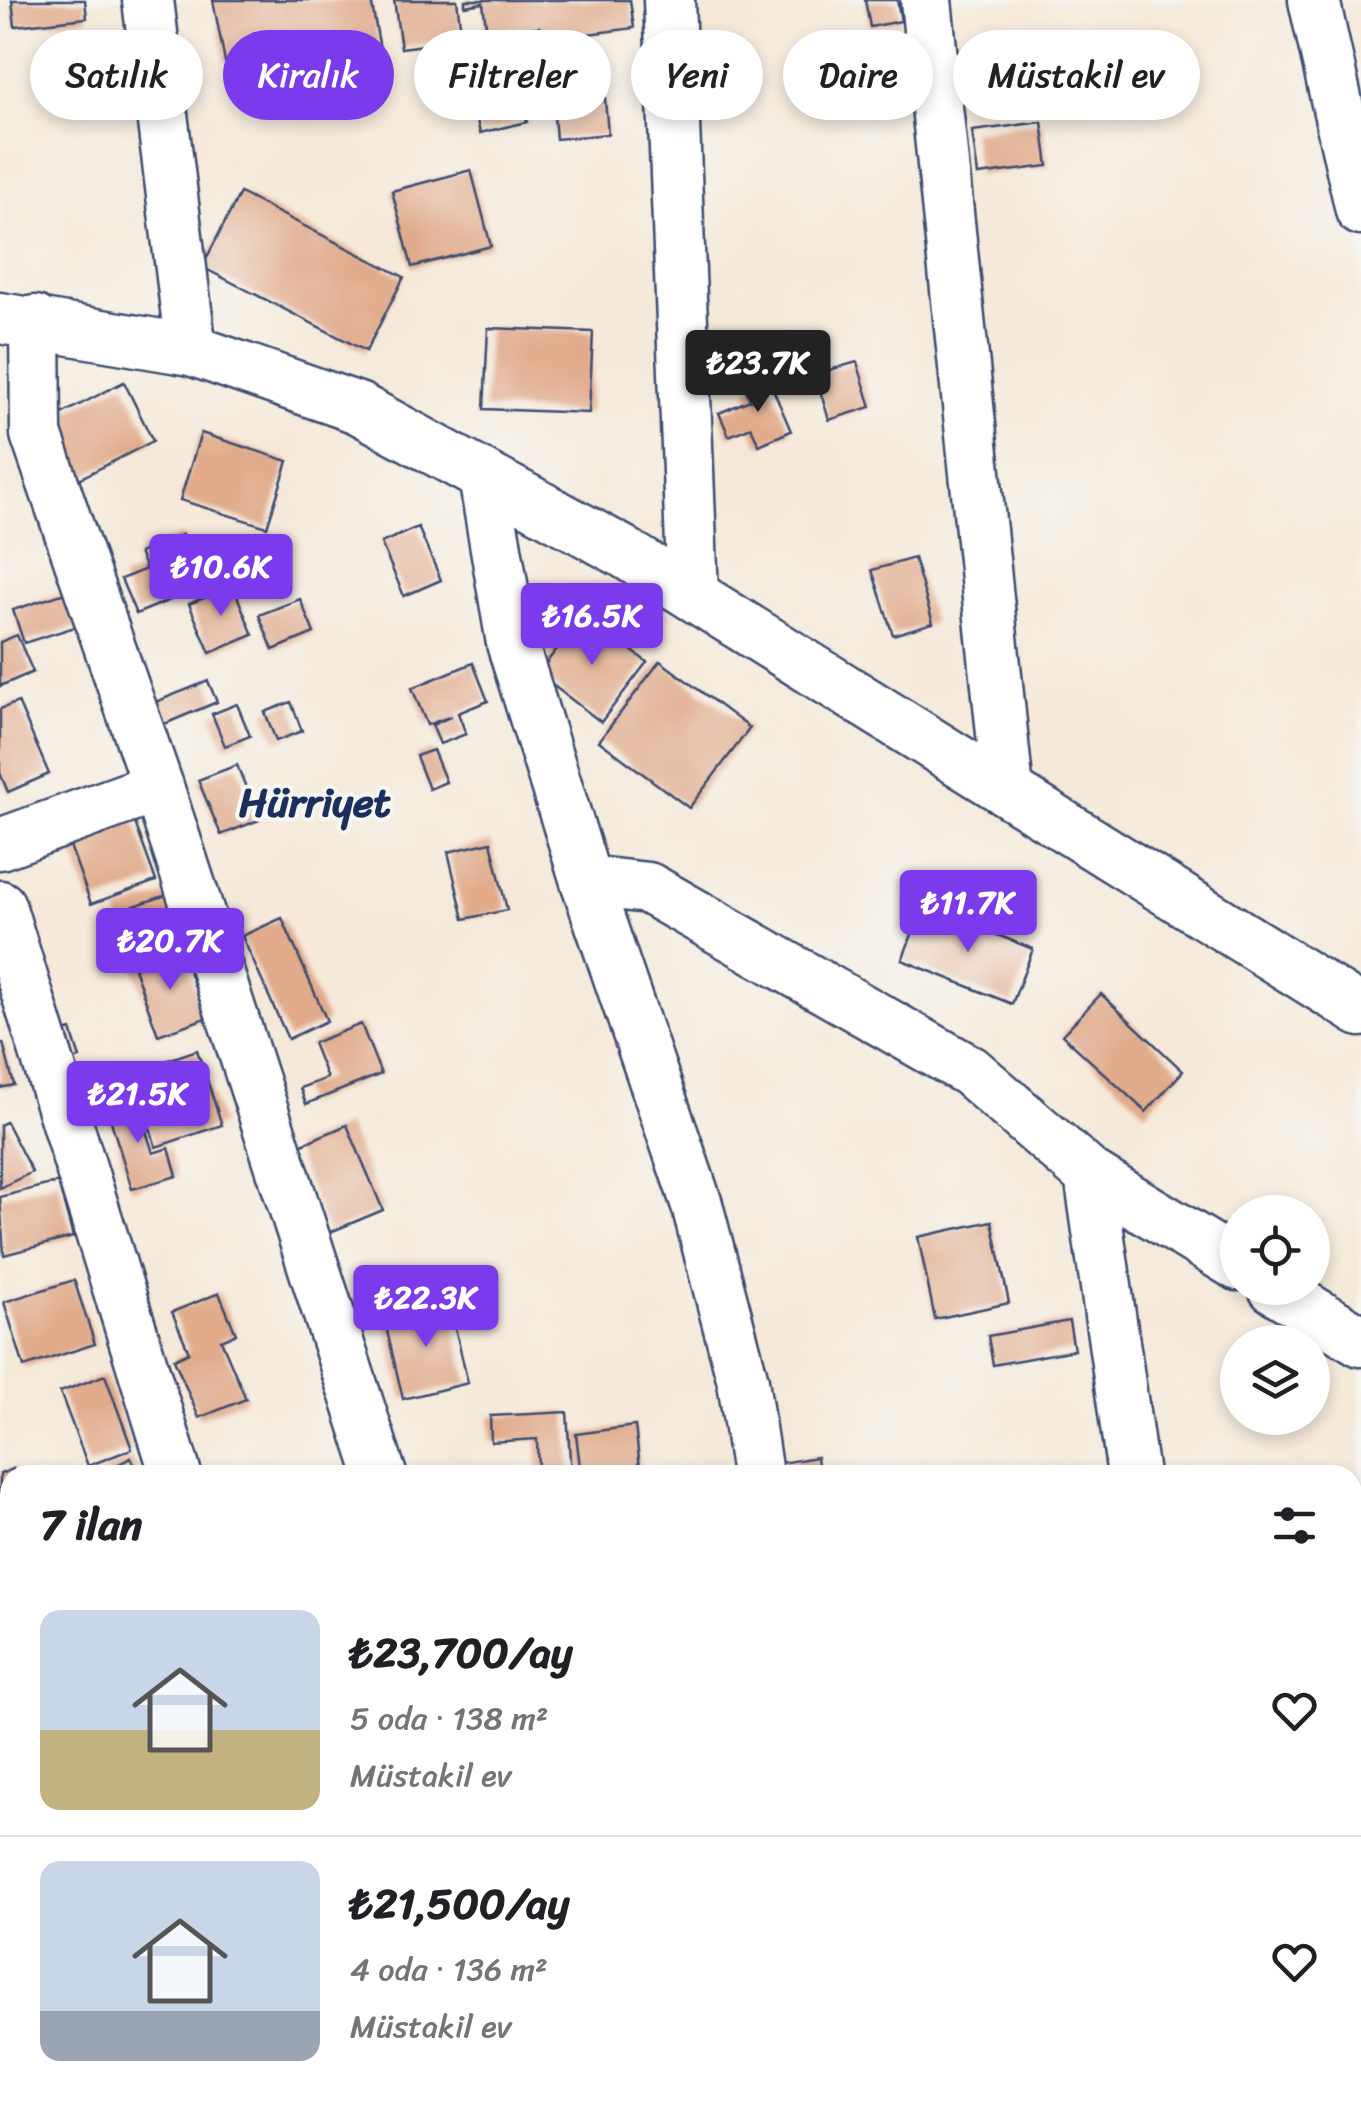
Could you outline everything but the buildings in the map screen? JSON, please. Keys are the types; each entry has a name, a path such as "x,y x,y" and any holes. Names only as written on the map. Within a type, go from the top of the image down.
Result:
{"street":[{"path":"148,0 191,350"},
{"path":"669,0 693,595"},
{"path":"926,0 1008,791"},
{"path":"1314,0 1361,210"},
{"path":"379,1465 158,788 36,434 18,320 191,350 358,408 693,595 1361,1011"},
{"path":"484,476 512,643 586,880 697,1204 743,1381 756,1465"},
{"path":"0,844 158,788"},
{"path":"586,880 648,888 970,1071 1090,1176 1220,1255"},
{"path":"0,906 173,1465"},
{"path":"1090,1176 1132,1465"},
{"path":"1302,1305 1361,1341"}],"district":[{"name":"Hürriyet","path":"315,802"}]}
